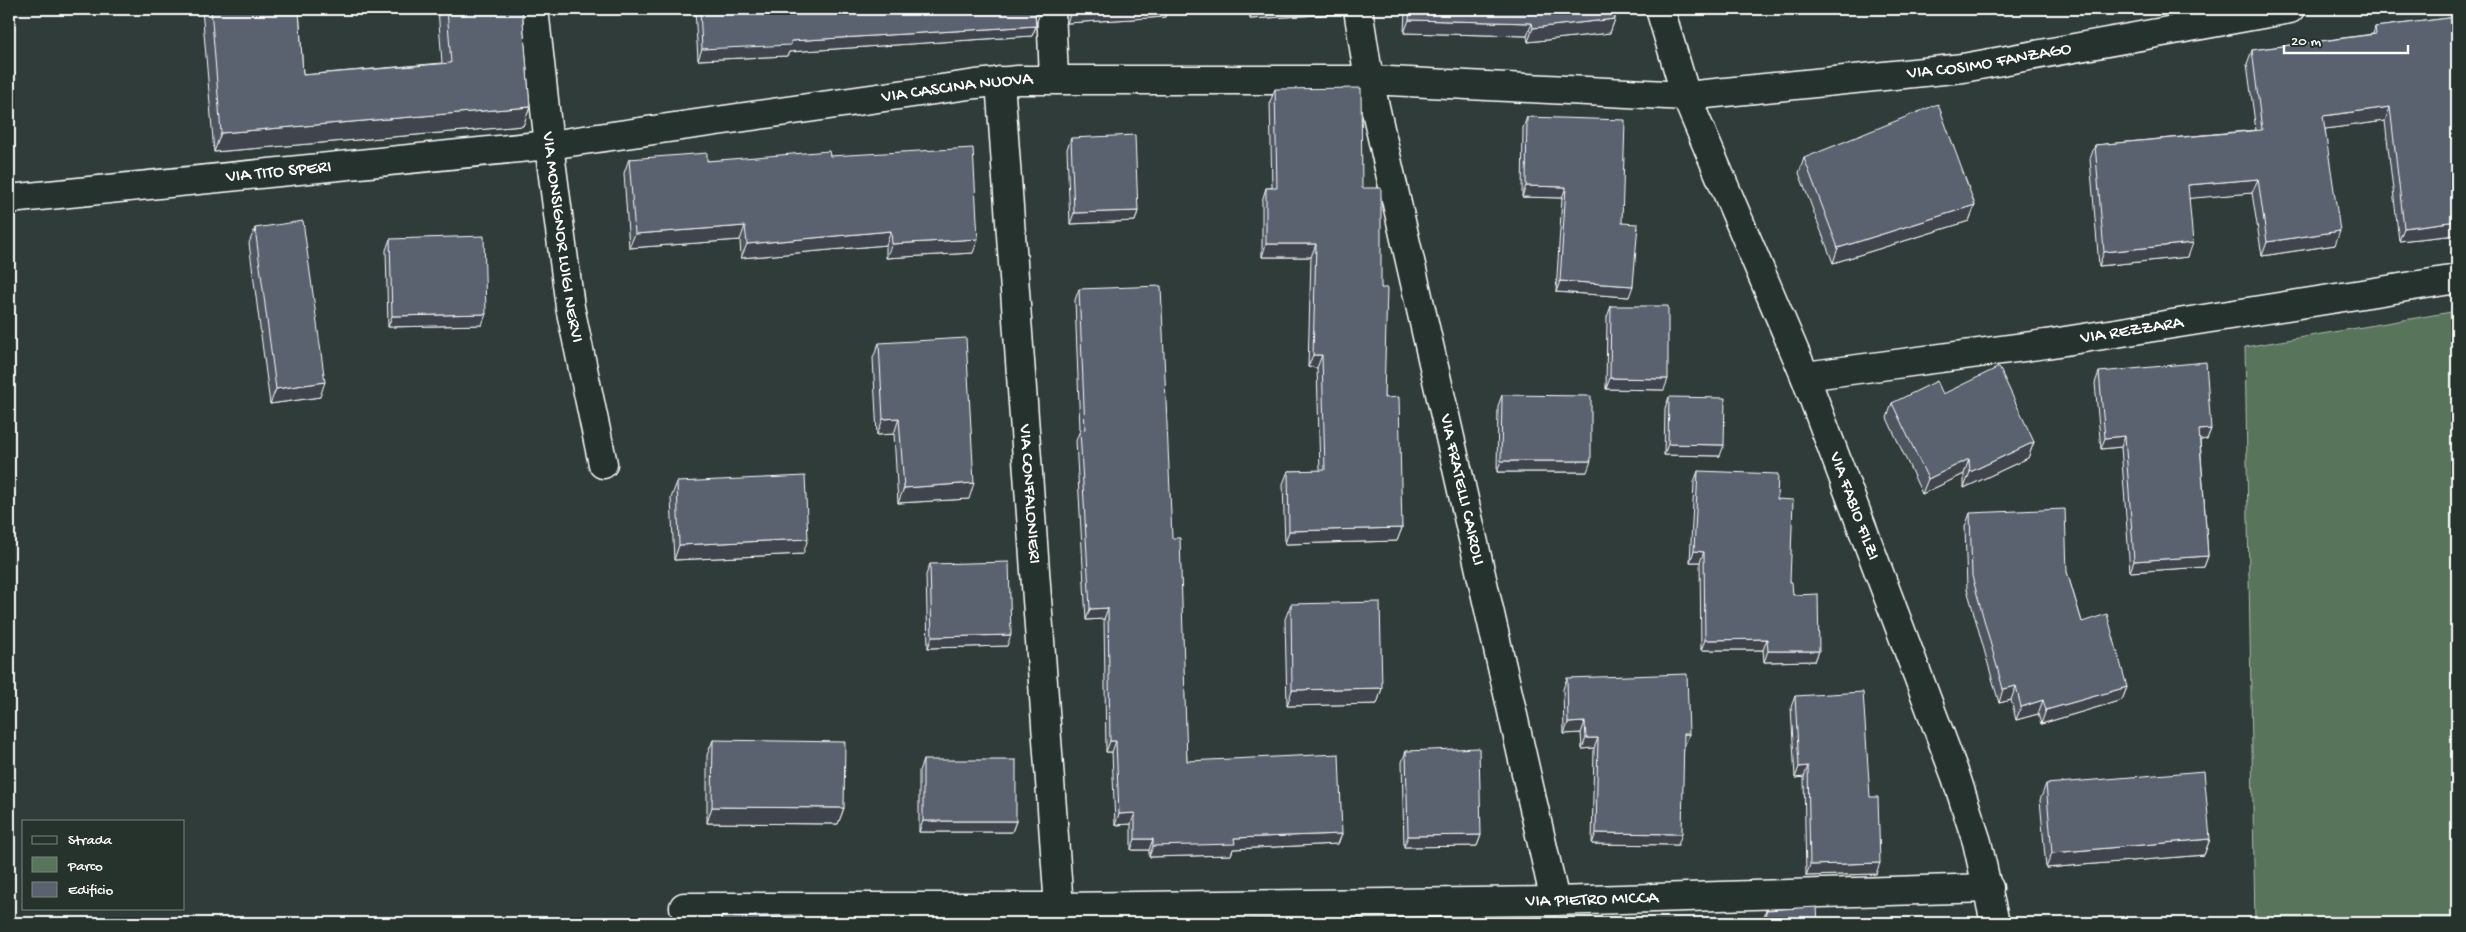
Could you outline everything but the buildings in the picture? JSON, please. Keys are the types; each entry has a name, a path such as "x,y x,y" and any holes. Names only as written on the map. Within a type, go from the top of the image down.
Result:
{"street":[{"name":"VIA MONSIGNOR LUIGI NERVI","path":"534,9 570,306 603,464"},
{"path":"1051,9 1054,78"},
{"name":"VIA FRATELLI CAIROLI","path":"1358,9 1369,80 1555,902"},
{"name":"VIA FABIO FILZI","path":"1660,9 1686,96 1806,376 1959,785 1988,888 1995,923"},
{"name":"VIA COSIMO FANZAGO","path":"1369,80 1686,96 1963,68 2290,9"},
{"name":"VIA CASCINA NUOVA","path":"549,145 1000,81 1054,78 1369,80"},
{"name":"VIA CONFALONIERI","path":"1000,81 1059,907"},
{"name":"VIA TITO SPERI","path":"9,199 549,145"},
{"name":"VIA REZZARA","path":"1806,376 2046,344 2457,279"},
{"name":"VIA PIETRO MICCA","path":"684,907 1059,907 1555,902 1988,888"}],"green space":[{"path":"2457,311 2457,923 2255,923 2245,347"}]}
